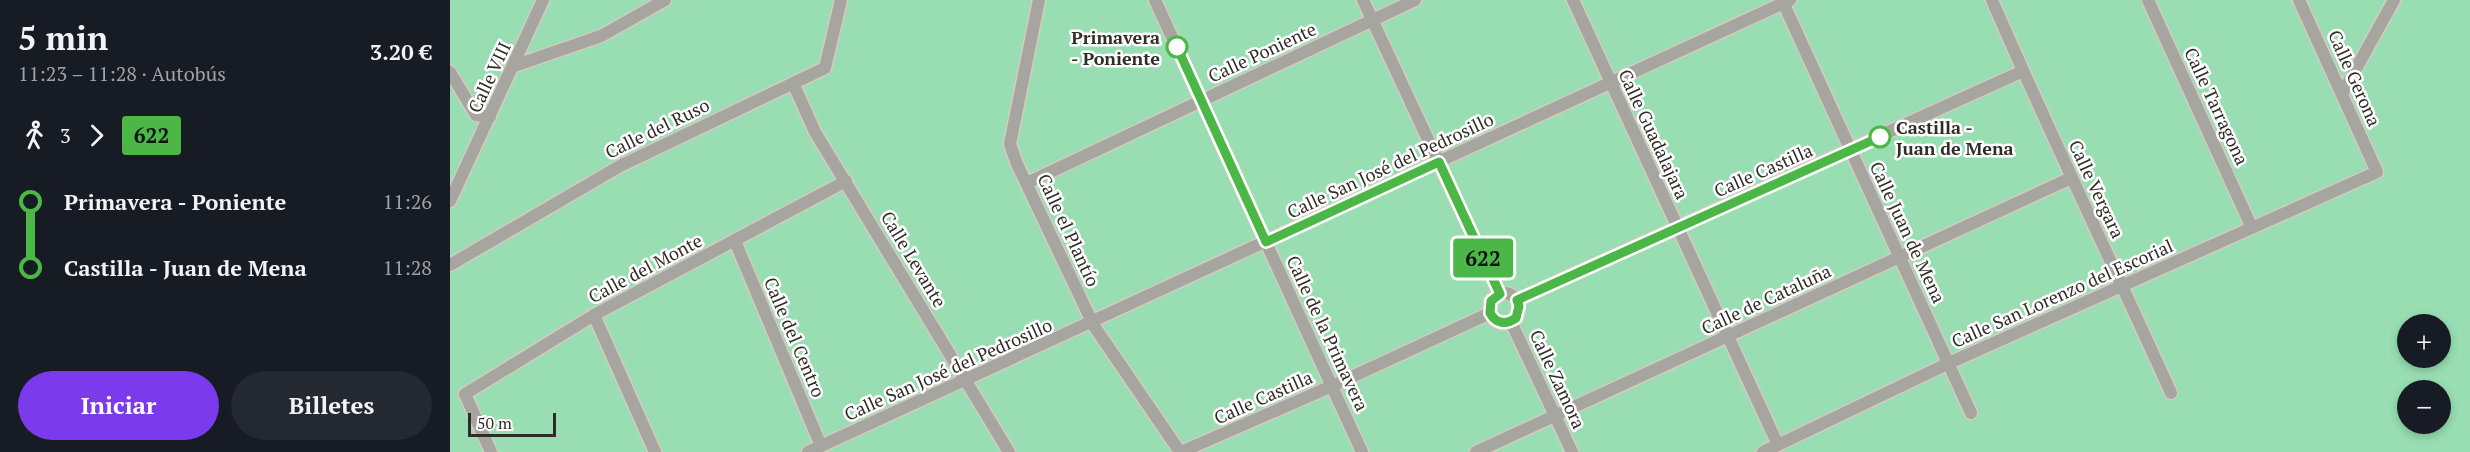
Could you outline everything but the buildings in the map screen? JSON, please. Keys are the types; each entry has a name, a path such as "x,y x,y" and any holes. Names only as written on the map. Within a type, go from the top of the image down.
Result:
{"street":[{"name":"Calle VIII","path":"450,201 543,0"},
{"path":"514,66 601,36 665,0"},
{"name":"Calle del Ruso","path":"450,264 620,165 825,68 841,0"},
{"name":"Calle el Plantío","path":"1039,0 1010,144 1093,323 1180,452"},
{"name":"Calle de la Primavera","path":"1155,0 1362,452"},
{"path":"1363,0 1500,294"},
{"name":"Calle Poniente","path":"1027,183 1414,0"},
{"name":"Calle Guadalajara","path":"1573,0 1778,445"},
{"name":"Calle Vergara","path":"1992,0 2071,178 2171,393"},
{"name":"Calle Tarragona","path":"2148,0 2252,228"},
{"name":"Calle Gerona","path":"2299,0 2377,172"},
{"path":"2342,94 2394,0"},
{"name":"Calle San José del Pedrosillo","path":"808,452 1093,323 1785,1"},
{"name":"Calle Juan de Mena","path":"1785,1 1971,413"},
{"name":"Calle Castilla","path":"1517,300 2023,71"},
{"path":"450,72 476,115 489,117"},
{"name":"Calle Levante","path":"793,83 815,132 1009,452"},
{"name":"Calle San Lorenzo del Escorial","path":"1763,452 1949,363 2377,172"},
{"name":"Calle de Cataluña","path":"1476,452 2071,178"},
{"name":"Calle del Monte","path":"491,452 465,394 594,315 846,181"},
{"name":"Calle del Centro","path":"735,241 821,446"},
{"path":"1500,294 1509,294 1517,300 1519,312 1511,321 1498,322 1490,313 1491,301 1500,294"},
{"name":"Calle Castilla","path":"1180,452 1332,386 1490,313"},
{"path":"594,315 655,452"},
{"name":"Calle Zamora","path":"1511,321 1572,452"}],"green space":[{"path":"450,0 2470,0 2470,452 450,452"}],"bus line":[{"name":"622","path":"1177,47 1266,242 1439,162 1500,294 1494,296 1491,301 1490,313 1498,322 1505,323 1516,318 1519,312 1517,300 1880,137"}],"place":[{"name":"Primavera - Poniente","path":"1177,47"},
{"name":"Castilla - Juan de Mena","path":"1880,137"}]}
